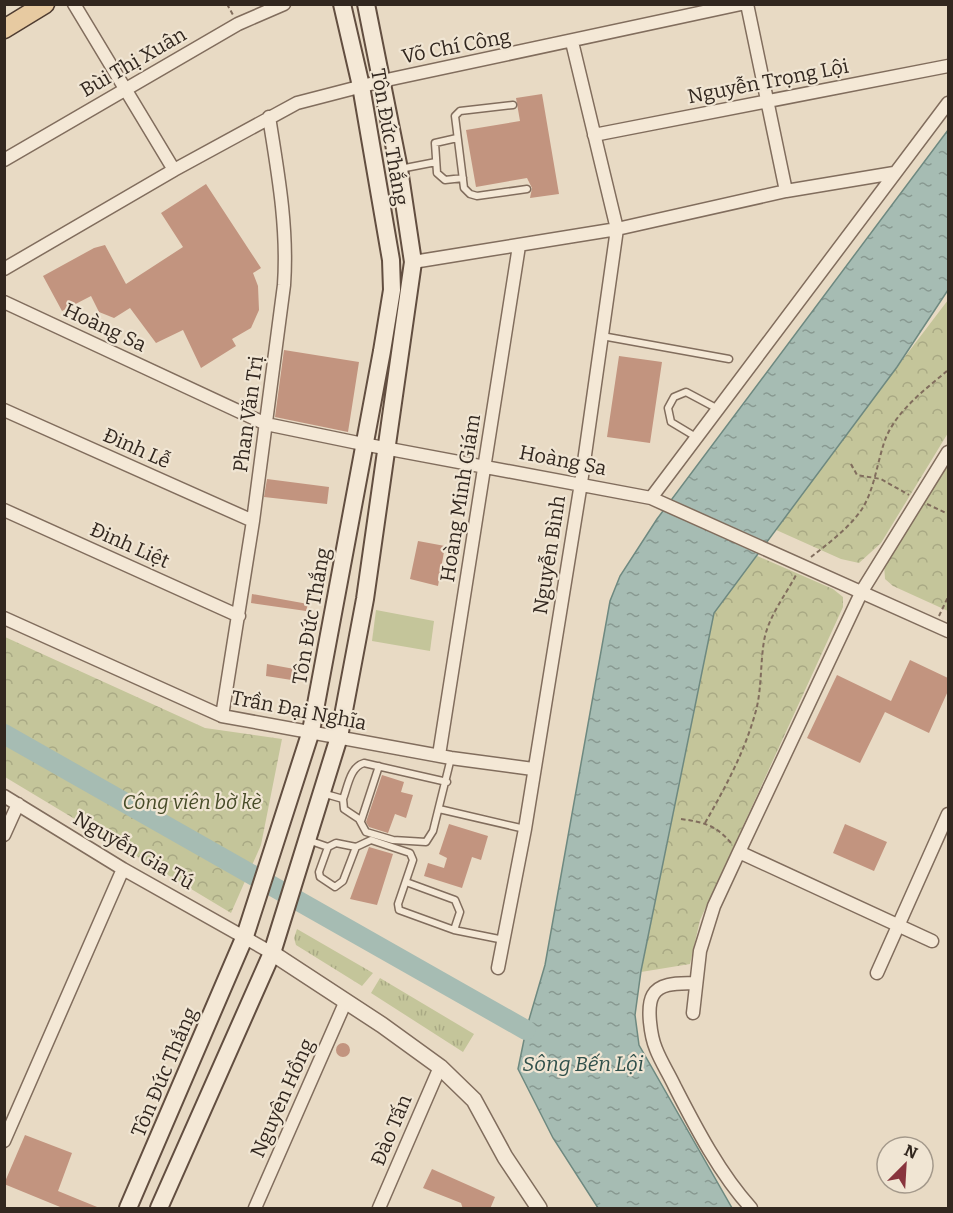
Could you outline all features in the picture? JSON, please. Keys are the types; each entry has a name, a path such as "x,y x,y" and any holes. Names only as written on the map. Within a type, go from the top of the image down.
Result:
{"main road":[{"path":"4,28 45,4"},
{"name":"Tôn Đức Thắng","path":"128,1209 245,936 311,731 392,290 391,260 361,86 342,4"},
{"name":"Tôn Đức Thắng","path":"159,1209 272,953 339,737 365,599 413,262 399,169 366,4"}],"street":[{"path":"74,4 174,170"},
{"name":"Bùi Thị Xuân","path":"4,160 238,24 284,4"},
{"name":"Võ Chí Công","path":"4,268 174,170 297,103 382,81 741,4"},
{"path":"747,4 786,190"},
{"name":"Nguyễn Bình","path":"498,968 525,828 581,483 617,229 572,42"},
{"name":"Nguyễn Trọng Lội","path":"594,135 948,66"},
{"path":"651,498 948,103"},
{"name":"Phan Văn Trị","path":"222,716 253,521 286,253 281,194 269,117"},
{"path":"413,262 617,229 786,190 894,173"},
{"name":"Hoàng Minh Giám","path":"445,757 485,466 519,246"},
{"name":"Hoàng Sa","path":"4,302 266,424 651,498 803,564 948,631"},
{"name":"Đinh Lễ","path":"4,410 253,521"},
{"path":"693,1013 700,951 714,906 862,591 948,452"},
{"name":"Đinh Liệt","path":"4,510 239,616"},
{"name":"Trần Đại Nghĩa","path":"4,618 222,716 445,757 533,770"},
{"name":"Nguyễn Gia Tú","path":"4,796 123,868 272,953"},
{"path":"4,835 18,804"},
{"path":"877,973 943,841 948,814"},
{"path":"739,852 932,941"},
{"path":"4,1141 123,868"},
{"path":"272,953 345,1003 382,1025 440,1067 474,1100 505,1157 539,1209"},
{"path":"696,983 669,984 652,996 651,1007 656,1048 690,1116 724,1172 751,1209"},
{"name":"Nguyên Hồng","path":"255,1209 345,1003"},
{"name":"Đào Tấn","path":"379,1209 440,1067"}],"lane":[{"path":"513,105 460,111 454,118 463,178 467,192 477,196 527,189"},
{"path":"457,138 436,141 438,177 441,179 463,178"},
{"path":"399,169 436,162"},
{"path":"602,336 729,359"},
{"path":"696,437 671,422 668,408 674,397 686,392 718,409"},
{"path":"445,757 447,782 433,831 426,842 393,840 366,832 361,821 344,809 344,799 352,774 359,764 380,766 447,782"},
{"path":"361,821 380,766"},
{"path":"321,793 344,799"},
{"path":"439,809 525,828"},
{"path":"307,840 328,847"},
{"path":"356,847 343,881 335,887 326,884 319,872 328,847 336,843 356,847 371,840 410,853 413,860 398,904 399,910 454,930 504,940"},
{"path":"406,882 455,900 460,912 454,930"}],"path":[{"path":"705,823 736,768 748,738 756,711 765,639 770,621 803,564 838,536 862,509 885,440 902,413 948,370"},
{"path":"851,464 857,475 891,482 918,501 948,514"},
{"path":"934,624 948,597"},
{"path":"681,819 705,823 720,830 739,852"}],"green space":[{"path":"948,300 948,433 881,543 859,563 841,559 774,529"},
{"path":"948,460 948,611 893,586 885,579 884,564"},
{"path":"755,555 833,589 843,597 843,607 700,920 690,964 641,972 714,613"},
{"path":"376,610 434,621 430,651 372,641"},
{"name":"Công viên bờ kè","path":"5,637 205,728 282,739 261,845 231,913 5,777"},
{"path":"297,929 373,973 362,986 296,945 294,938"},
{"path":"380,978 474,1034 463,1052 371,993"}],"water":[{"name":"Sông Bến Lội","path":"948,130 948,290 897,367 714,613 641,971 635,1015 639,1045 732,1208 598,1208 553,1138 518,1069 526,1030 545,965 610,601 620,576 657,519"}],"building":[{"path":"542,94 559,194 530,198 532,188 527,178 476,187 466,130 520,121 516,98"},
{"path":"206,184 261,268 253,273 258,286 259,310 251,328 232,339 236,346 201,368 183,330 156,343 130,308 114,318 99,312 91,296 62,311 43,276 94,248 105,245 126,284 183,247 161,213"},
{"path":"284,350 359,362 348,432 275,417"},
{"path":"619,356 662,362 650,443 607,437"},
{"path":"267,479 329,487 327,504 264,497"},
{"path":"418,541 445,546 438,586 410,579"},
{"path":"252,594 308,604 306,611 251,603"},
{"path":"910,660 948,678 948,691 929,733 885,712 860,763 807,738 837,675 891,701"},
{"path":"267,664 300,670 298,681 266,676"},
{"path":"382,775 404,782 401,792 413,795 406,818 395,814 388,833 369,827 366,822"},
{"path":"449,824 488,836 481,860 472,857 462,888 424,876 428,863 444,868 447,858 439,854"},
{"path":"845,824 887,842 874,871 833,853"},
{"path":"369,847 393,854 377,905 350,899"},
{"path":"343,1043 348,1045 350,1050 348,1055 343,1057 338,1055 336,1050 338,1045"},
{"path":"25,1135 72,1153 58,1191 102,1209 65,1209 4,1184"},
{"path":"432,1169 495,1197 490,1209 463,1209 461,1203 423,1188"}],"waterway":[{"path":"4,734 526,1030"}]}
